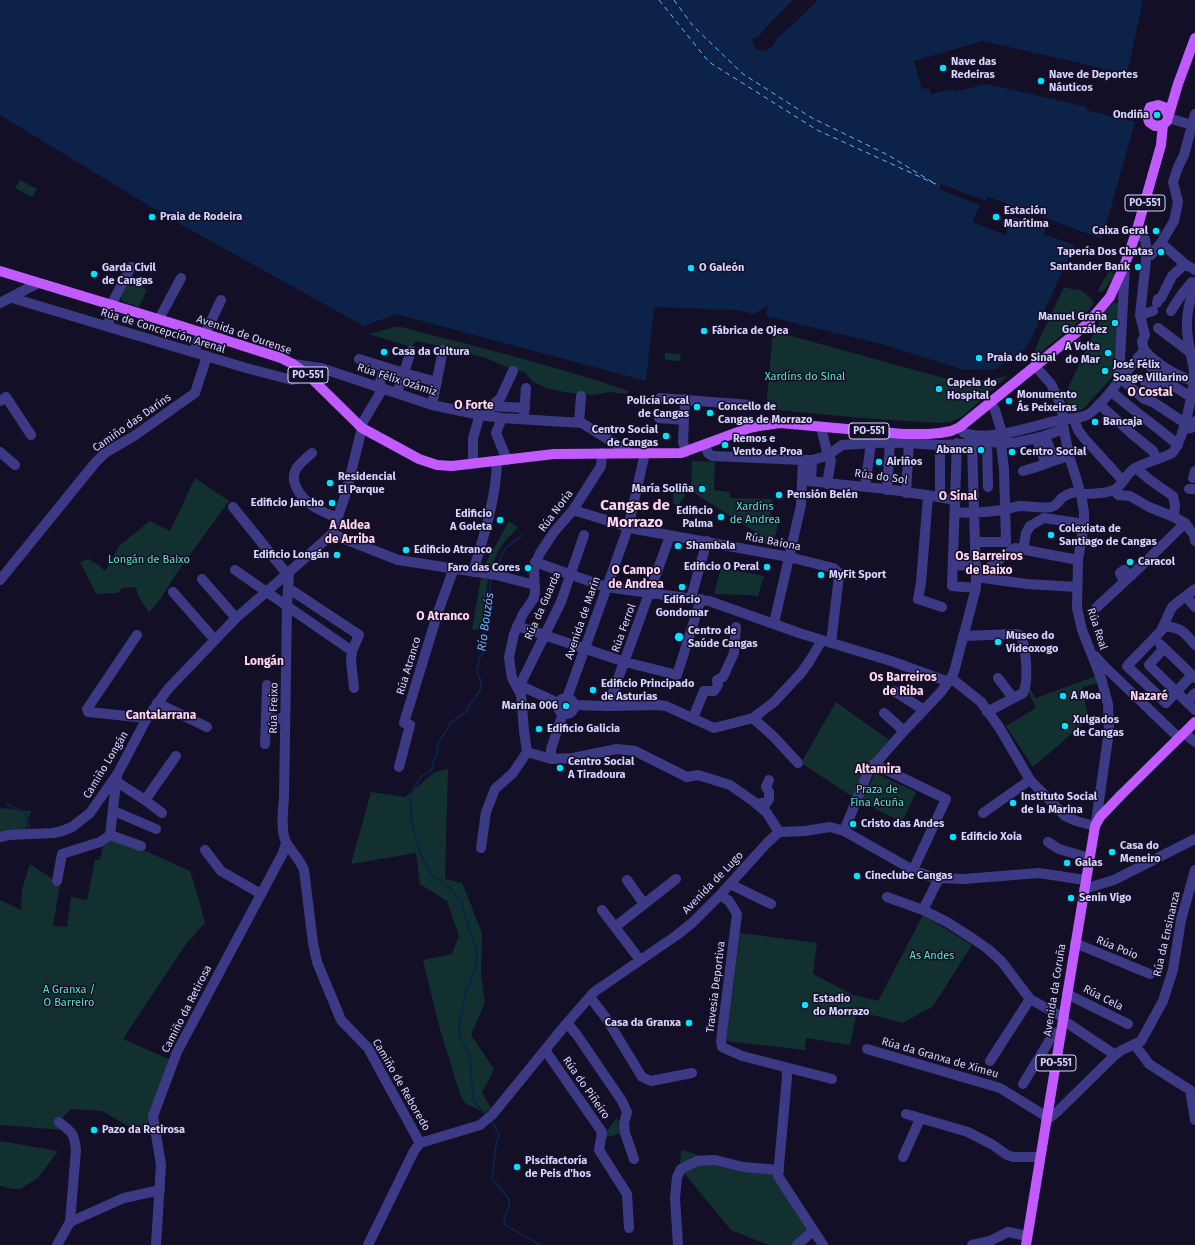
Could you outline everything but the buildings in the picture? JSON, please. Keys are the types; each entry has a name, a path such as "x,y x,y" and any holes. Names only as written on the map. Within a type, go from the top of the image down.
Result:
{"main road":[{"name":"PO-551","path":"645,453 684,453 759,426 780,423 904,434 928,434 951,431 960,427 1019,379 1038,370 1087,324 1110,297 1124,268 1136,234 1161,145 1166,119 1195,38"},
{"name":"PO-551","path":"1159,152 1151,124 1147,119 1148,110 1152,106 1161,105 1166,101 1178,84"},
{"path":"1151,124 1159,126 1166,119 1164,107 1161,105"},
{"name":"Avenida de Ourense","path":"0,271 159,319 274,356 293,364 309,376 361,428 419,459 437,465 452,466 554,454 645,453"},
{"path":"1095,824 1121,795 1195,722"},
{"name":"PO-551","path":"1084,885 1095,824"},
{"name":"Avenida da Coruña","path":"1026,1240 1068,994 1084,885"}],"street":[{"path":"1147,255 1151,255 1161,243 1174,221 1178,202 1173,182 1184,155 1195,114"},
{"path":"1166,119 1192,125"},
{"path":"1136,234 1145,239 1148,250 1140,315 1145,335"},
{"path":"1161,243 1185,264 1195,270"},
{"path":"1140,315 1158,303 1172,276 1185,264"},
{"path":"107,326 113,306 131,267"},
{"path":"1124,268 1121,376 1126,383 1144,399 1153,402 1184,426 1191,428 1195,420"},
{"path":"159,319 181,278"},
{"path":"1158,303 1173,308 1188,286 1192,282 1195,284 1190,301 1187,323 1188,342 1192,348"},
{"path":"0,303 38,283"},
{"path":"1142,297 1156,296 1158,303"},
{"path":"1110,297 1123,304"},
{"name":"Rúa de Concepción Arenal","path":"12,298 292,380 309,376"},
{"path":"194,352 221,300"},
{"path":"705,445 708,453 712,456 807,460 829,458 842,445 890,442 940,444 987,442 1001,437 1066,422 1089,414 1118,383 1121,376 1141,354 1142,341 1145,335 1158,328 1192,348"},
{"path":"955,512 965,514 1006,509 1009,507 1046,507 1058,504 1064,496 1080,493 1103,493 1114,490 1131,471 1172,452 1178,445 1191,397 1194,376 1192,348 1195,334"},
{"path":"432,405 443,350"},
{"path":"397,393 411,351"},
{"path":"1141,354 1154,360 1179,377 1194,376"},
{"path":"1141,354 1166,378 1165,380 1191,397"},
{"name":"Camiño das Daríns","path":"0,580 95,463 105,453 134,436 195,393 206,356"},
{"path":"359,359 437,382"},
{"name":"Rúa Félix Ozámiz","path":"293,364 321,368 432,405 502,418 581,423 630,453"},
{"path":"385,367 380,387 361,428 346,492 332,534 398,560 496,575 535,585"},
{"path":"1038,370 1051,384 1056,393 1066,422 1078,430 1123,481"},
{"path":"473,464 473,438 484,415 491,406 500,399 513,371"},
{"path":"1157,371 1147,383 1157,387 1173,372"},
{"path":"524,420 526,388"},
{"path":"1111,391 1178,445"},
{"path":"581,396 581,423"},
{"path":"0,401 6,398 31,436"},
{"path":"660,398 751,405"},
{"path":"684,453 682,442 685,399"},
{"path":"991,403 995,410 1001,437 1005,486 1006,542"},
{"path":"1099,404 1153,451 1157,459"},
{"path":"491,406 524,408"},
{"path":"473,572 490,515 496,479 502,461 496,434 502,418"},
{"path":"658,418 684,420"},
{"path":"960,427 964,433 972,436 995,435 1022,442 1041,437 1066,422"},
{"name":"Rúa Real","path":"1066,422 1069,456 1084,512 1084,524 1078,560 1077,608 1079,621 1101,678 1108,704 1109,721 1095,824"},
{"path":"821,427 829,458 827,484"},
{"path":"1041,437 1050,461"},
{"path":"887,490 890,442"},
{"path":"987,442 988,487"},
{"path":"865,487 870,443"},
{"path":"906,493 909,443"},
{"path":"957,443 952,586 976,588"},
{"path":"844,831 868,772 941,692 950,680 955,668 976,588 972,443"},
{"path":"940,444 940,497"},
{"path":"0,452 15,465"},
{"path":"312,453 297,468 294,474 294,482 301,496 311,506 338,518"},
{"name":"Rúa Noria","path":"535,562 554,532 573,510 601,466 602,453"},
{"name":"Avenida de Marín","path":"566,702 628,528 645,453"},
{"path":"1023,471 1069,456"},
{"path":"774,623 807,480 807,460"},
{"path":"1136,468 1173,496 1176,505 1174,517"},
{"name":"Rúa do Sol","path":"807,480 827,484 865,487 940,497 956,495 974,489 1005,486"},
{"path":"1114,490 1118,495 1130,496 1149,508 1174,517 1185,523 1194,535 1195,541"},
{"path":"928,496 921,583 918,599 942,607"},
{"path":"233,507 288,574"},
{"name":"Rúa Baiona","path":"573,510 628,528 707,541 789,557 835,569 839,576 826,642"},
{"path":"976,577 1019,549 1030,526 1044,518 1084,524"},
{"path":"1097,607 1185,523"},
{"name":"Camiño Longán","path":"0,836 53,833 72,827 90,813 117,778 147,718 168,689 236,618 332,534"},
{"name":"Rúa da Guarda","path":"518,684 561,602 584,535"},
{"name":"Rúa Ferrol","path":"608,706 670,536"},
{"path":"517,626 624,662 678,675 696,599 707,541"},
{"path":"975,542 1006,542 1019,549 1078,560"},
{"path":"481,848 486,812 495,789 513,773 527,752 521,695 518,684 511,672 509,657 517,626 534,598 535,562 606,587 696,599 725,606 826,642 950,680 980,702 999,727 1030,780 1065,816 1076,821 1095,824"},
{"path":"953,565 976,566"},
{"name":"Rúa Atranco","path":"399,767 410,726 404,723 438,612 454,568"},
{"path":"235,570 352,651"},
{"name":"Rúa Freixo","path":"286,843 282,820 286,719 288,574"},
{"path":"976,577 1027,584 1077,587"},
{"path":"202,579 236,618"},
{"path":"288,588 359,635 352,651 351,661 354,688"},
{"path":"1154,638 1194,676 1166,703 1127,666 1154,638 1163,626 1171,609 1195,589"},
{"path":"173,592 215,640"},
{"path":"1186,596 1195,607"},
{"path":"1163,626 1176,627 1185,632 1195,645"},
{"path":"693,718 704,691 714,691 718,686 717,680 723,677 734,653 736,627"},
{"path":"963,636 1016,634 1020,635 1023,642 1026,684 1023,693 987,712"},
{"path":"137,635 87,709 88,712 147,718"},
{"path":"518,684 566,702 608,706 651,704 666,706 714,728 753,718 774,702 801,673 826,642"},
{"path":"1149,665 1164,648"},
{"path":"1090,650 1104,666 1182,736 1195,742"},
{"path":"1138,655 1195,710"},
{"path":"998,678 1013,698"},
{"path":"264,744 267,685"},
{"path":"894,691 924,710"},
{"path":"1187,702 1195,693"},
{"path":"551,759 551,749 563,713 558,709 566,702"},
{"path":"157,703 207,727"},
{"path":"884,712 904,731"},
{"path":"266,718 286,719"},
{"path":"753,718 774,737 798,763"},
{"path":"527,752 551,759 573,758 617,749 635,751 687,777 698,775 730,785 767,813 779,832 805,831 830,827 844,831 913,870 939,878 964,879 1039,873 1084,885 1114,880 1195,839"},
{"path":"145,800 176,756"},
{"path":"874,764 946,799 913,870"},
{"path":"117,778 162,813"},
{"path":"57,881 62,854 100,842 110,835 117,778"},
{"path":"758,805 761,803 766,804 769,799 769,792 766,787 769,780"},
{"path":"983,813 1030,780"},
{"path":"114,811 156,829"},
{"name":"Avenida de Lugo","path":"420,1143 480,1125 492,1115 594,992 692,923 779,832"},
{"path":"110,835 141,846"},
{"path":"1048,842 1059,849 1089,858"},
{"name":"Camiño da Retirosa","path":"156,1245 161,1165 153,1116 177,1052 283,853 286,843"},
{"name":"Camiño de Reboredo","path":"286,843 301,861 304,870 313,943 317,962 341,1020 368,1048 420,1143"},
{"path":"205,850 221,871 261,894"},
{"name":"Rúa da Ensinanza","path":"1046,1119 1058,1111 1115,1055 1141,1041 1162,1001 1173,970 1181,920 1195,870"},
{"path":"923,910 939,878"},
{"path":"615,927 676,879"},
{"path":"626,880 644,904"},
{"path":"730,884 771,904"},
{"name":"Travesía Deportiva","path":"720,894 729,901 737,914 721,1041 722,1047 742,1056 832,1079"},
{"path":"887,897 923,910 947,922 988,949 1002,962 1030,998 1115,1055"},
{"path":"602,910 640,960"},
{"name":"Rúa Poio","path":"1075,943 1150,974"},
{"name":"Rúa Cela","path":"1068,994 1128,1024"},
{"path":"590,997 606,1018 642,1077 651,1081 692,1073"},
{"path":"990,1061 1030,998"},
{"path":"567,1023 577,1035 622,1101 627,1112 624,1123 625,1133 634,1159"},
{"path":"1023,1084 1054,1033 1061,1034"},
{"path":"1135,1045 1149,1064 1193,1089 1195,1120"},
{"name":"Rúa da Granxa de Ximeu","path":"867,1048 1000,1088 1046,1119"},
{"name":"Rúa do Piñeiro","path":"545,1050 602,1132 599,1150 627,1194 629,1228"},
{"path":"786,1068 787,1077 778,1176 823,1245"},
{"path":"906,1114 968,1132 1013,1157 1040,1157"},
{"path":"903,1157 920,1118"},
{"path":"57,1245 70,1222 76,1150 73,1133 59,1122"},
{"path":"368,1245 414,1151 420,1143"},
{"path":"678,1245 675,1198 677,1177 681,1169 697,1161 715,1160 743,1167 779,1170"},
{"path":"70,1222 124,1198 160,1190"},
{"path":"797,1245 813,1231"},
{"path":"972,1245 990,1241 1008,1232 1026,1240"}],"green space":[{"path":"20,180 37,189 32,197 15,188"},
{"path":"1110,271 1114,274 1113,277 1104,291 1099,292 1099,288"},
{"path":"130,281 147,290 139,307 122,301 121,296"},
{"path":"1064,287 1075,290 1079,289 1091,298 1093,303 1083,318 1031,360 1039,340"},
{"path":"1114,303 1120,305 1115,374 1084,408 1079,411 1068,407 1065,394 1104,312 1111,304"},
{"path":"395,327 401,327 515,357 628,391 627,394 609,392 593,395 548,389 532,381 525,372 512,369 486,358 416,341 411,347 369,334"},
{"name":"Xardíns do Sinal","path":"773,331 951,380 979,381 1007,376 963,416 951,422 938,423 862,418 766,409"},
{"path":"665,353 681,354 680,361 665,360"},
{"name":"Xardíns de Andrea","path":"692,461 715,462 714,490 729,492 731,498 772,499 770,520 779,521 773,545 759,543 760,535 691,491"},
{"name":"Longán de Baixo","path":"195,478 229,501 176,574 160,600 149,612 138,596 136,587 123,588 117,593 96,594 80,562 88,559 105,571 120,545 150,521 170,531"},
{"path":"674,485 686,486 685,496 678,506 673,503"},
{"path":"509,521 518,528 508,537 496,555 492,568 483,568"},
{"path":"721,568 764,576 758,596 715,594"},
{"path":"481,578 488,579 482,630 472,629"},
{"path":"1096,676 1098,683 1082,687 1089,719 1033,767 1006,726 1036,708 1028,691 1030,689 1036,698"},
{"path":"836,702 889,740 865,770 853,797 801,763"},
{"path":"448,769 445,879 462,883 482,933 481,975 485,1002 471,1035 494,1069 482,1093 491,1108 485,1113 465,1103 460,1094 439,1026 423,960 452,954 459,936 447,901 420,884 416,853 351,864 371,792 405,797 435,772"},
{"name":"Praza de Fina Acuña","path":"877,774 916,792 902,822 861,802 874,775"},
{"path":"0,808 31,811 24,834 0,841"},
{"name":"A Granxa / O Barreiro","path":"110,835 190,871 205,923 186,944 123,1039 173,1061 153,1116 140,1133 102,1111 71,1109 59,1122 63,1130 1,1125 0,1128 0,900 21,910 22,889 30,864 60,884 53,926 67,927 71,897 87,900 95,860 100,860 103,845"},
{"name":"As Andes","path":"923,915 972,945 933,1006 903,1023 857,1011 850,1045 806,1038 805,1050 726,1041 740,933 817,943 813,974 853,995 878,1001"},
{"path":"617,1117 621,1133 602,1138"},
{"path":"0,1141 58,1151 38,1178 20,1189 12,1189 0,1186"},
{"path":"681,1150 778,1176 813,1231 797,1245 769,1245 731,1230 680,1168"}],"water":[{"path":"0,0 793,0 759,36 752,39 756,49 766,51 773,46 777,38 818,0 1143,0 1127,74 983,41 914,61 922,89 929,88 931,94 953,89 955,92 986,84 1087,107 1086,110 1135,122 1102,239 988,197 986,201 941,184 939,189 980,205 973,222 1005,234 1012,216 1046,227 1044,234 1075,245 1031,339 1024,350 996,369 964,370 885,345 766,316 768,305 754,314 737,310 654,307 646,381 396,314 364,326 171,219 0,115"}],"pier":[{"path":"940,184 986,201 988,197 1102,239 1099,240 989,199 988,203 986,203 942,187 941,188 981,203 982,205 976,221 1004,232 1011,215 1013,214 1047,226 1047,233 1077,245 1044,234 1046,227 1013,216 1005,235 973,222 980,205 939,189"}],"waterway":[{"name":"Río Bouzós","path":"497,571 505,550 511,543 523,535"},
{"name":"Río Bouzós","path":"485,1114 473,1098 470,1055 462,1041 459,1029 466,990 477,963 476,948 465,917 462,903 450,888 432,875 421,855 412,824 410,798 414,788 422,776 431,771 437,754 438,743 447,730 449,724 467,711 481,688 481,681 477,672 479,659 483,653 491,579"},
{"path":"7,804 26,814 29,829 25,830"},
{"name":"Río Bouzós","path":"492,1122 499,1134 495,1151 492,1179 509,1199 509,1207 504,1218 505,1225 541,1245"}],"ferry route":[{"path":"659,0 709,62 817,130 940,186"},
{"path":"674,0 693,26 743,74 812,118 888,155 934,183"}],"place":[{"name":"Nave das Redeiras","path":"943,68"},
{"name":"Nave de Deportes Náuticos","path":"1041,81"},
{"name":"Ondiña","path":"1157,115"},
{"name":"Praia de Rodeira","path":"152,217"},
{"name":"Estación Marítima","path":"996,217"},
{"name":"Caixa Geral","path":"1156,231"},
{"name":"Tapería Dos Chatas","path":"1161,252"},
{"name":"Santander Bank","path":"1138,267"},
{"name":"O Galeón","path":"691,268"},
{"name":"Garda Civil de Cangas","path":"94,274"},
{"name":"Manuel Graña González","path":"1115,323"},
{"name":"Fábrica de Ojea","path":"704,331"},
{"name":"Casa da Cultura","path":"384,352"},
{"name":"A Volta do Mar","path":"1108,353"},
{"name":"Praia do Sinal","path":"979,358"},
{"name":"José Félix Soage Villarino","path":"1105,371"},
{"name":"Capela do Hospital","path":"939,389"},
{"name":"Monumento Ás Peixeiras","path":"1009,401"},
{"name":"Policía Local de Cangas","path":"697,407"},
{"name":"Concello de Cangas de Morrazo","path":"710,413"},
{"name":"Bancaja","path":"1095,422"},
{"name":"Centro Social de Cangas","path":"666,436"},
{"name":"Remos e Vento de Proa","path":"725,445"},
{"name":"Abanca","path":"981,450"},
{"name":"Centro Social","path":"1012,452"},
{"name":"Airiños","path":"879,462"},
{"name":"Residencial El Parque","path":"330,483"},
{"name":"María Soliña","path":"702,489"},
{"name":"Pensión Belén","path":"779,495"},
{"name":"Edificio Jancho","path":"332,503"},
{"name":"Edificio Palma","path":"721,517"},
{"name":"Edificio A Goleta","path":"500,520"},
{"name":"Colexiata de Santiago de Cangas","path":"1051,535"},
{"name":"Shambala","path":"678,546"},
{"name":"Edificio Atranco","path":"406,550"},
{"name":"Edificio Longán","path":"337,555"},
{"name":"Caracol","path":"1130,562"},
{"name":"Edificio O Peral","path":"767,567"},
{"name":"Faro das Cores","path":"528,568"},
{"name":"MyFit Sport","path":"821,575"},
{"name":"Edificio Gondomar","path":"682,587"},
{"name":"Centro de Saúde Cangas","path":"679,637"},
{"name":"Museo do Videoxogo","path":"998,642"},
{"name":"Edificio Principado de Asturias","path":"593,690"},
{"name":"A Moa","path":"1063,696"},
{"name":"Marina 006","path":"566,706"},
{"name":"Xulgados de Cangas","path":"1065,726"},
{"name":"Edificio Galicia","path":"539,729"},
{"name":"Centro Social A Tiradoura","path":"560,768"},
{"name":"Instituto Social de la Marina","path":"1013,803"},
{"name":"Cristo das Andes","path":"853,824"},
{"name":"Edificio Xoia","path":"953,837"},
{"name":"Casa do Meneiro","path":"1112,852"},
{"name":"Galas","path":"1067,863"},
{"name":"Cineclube Cangas","path":"857,876"},
{"name":"Senin Vigo","path":"1071,898"},
{"name":"Estadio do Morrazo","path":"805,1005"},
{"name":"Casa da Granxa","path":"689,1023"},
{"name":"Pazo da Retirosa","path":"94,1130"},
{"name":"Piscifactoría de Peis d'hos","path":"517,1167"}],"district":[{"name":"O Costal","path":"1150,393"},
{"name":"O Forte","path":"474,406"},
{"name":"O Sinal","path":"958,497"},
{"name":"Cangas de Morrazo","path":"635,514"},
{"name":"A Aldea de Arriba","path":"350,533"},
{"name":"Os Barreiros de Baixo","path":"989,564"},
{"name":"O Campo de Andrea","path":"636,578"},
{"name":"O Atranco","path":"443,617"},
{"name":"Longán","path":"264,662"},
{"name":"Os Barreiros de Riba","path":"903,685"},
{"name":"Nazaré","path":"1149,697"},
{"name":"Cantalarrana","path":"161,716"},
{"name":"Altamira","path":"878,770"}]}
